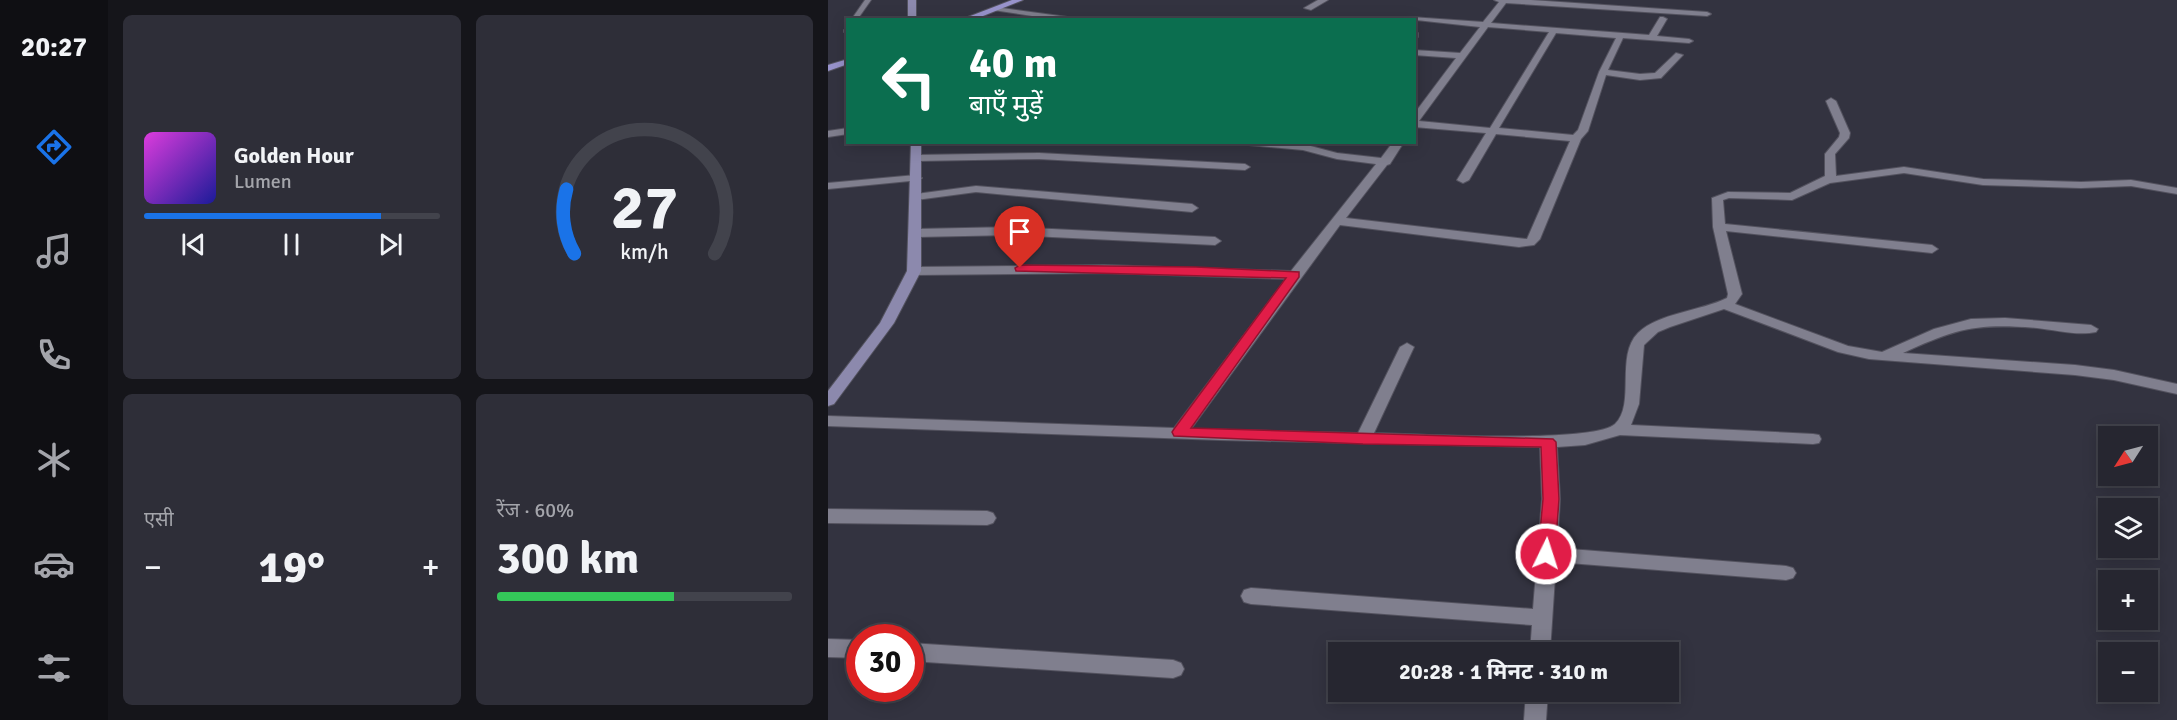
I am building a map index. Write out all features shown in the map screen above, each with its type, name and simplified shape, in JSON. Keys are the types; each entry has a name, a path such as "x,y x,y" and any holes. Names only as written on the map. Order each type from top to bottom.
{"main road":[{"path":"970,18 1019,0"},
{"path":"828,68 846,62"}],"street":[{"path":"912,18 913,0"},
{"path":"1308,8 1323,0"},
{"path":"1498,0 1567,5 1597,3 1706,14"},
{"path":"1416,119 1504,0"},
{"path":"1606,0 1706,14"},
{"path":"1597,3 1592,14 1664,19 1706,14"},
{"path":"1416,19 1689,41"},
{"path":"1652,38 1664,19"},
{"path":"1588,33 1590,23"},
{"path":"1463,180 1554,30"},
{"path":"1338,221 1520,243 1530,242 1534,239 1576,138 1583,131 1603,72 1621,35"},
{"path":"1416,52 1461,56"},
{"path":"1603,72 1640,77 1658,76 1679,55"},
{"path":"1828,180 1831,177 1830,154 1844,138 1845,133 1831,101"},
{"path":"1416,122 1492,132 1576,138"},
{"path":"828,134 846,131"},
{"path":"828,401 887,325 914,271 916,144"},
{"path":"1284,144 1318,146 1337,156 1386,162"},
{"path":"1180,432 1294,275 1386,162 1398,144"},
{"path":"916,158 1039,156 1245,167"},
{"path":"1619,430 1628,419 1637,346 1642,336 1651,329 1725,305 1733,300 1735,294 1715,203 1723,196 1792,197 1828,180 1904,170 1983,182 2080,185 2131,183 2177,191"},
{"path":"828,186 916,178"},
{"path":"916,197 976,189 1192,208"},
{"path":"1719,227 1932,249"},
{"path":"916,233 1013,231 1215,241"},
{"path":"914,271 1022,268 1294,275"},
{"path":"1725,305 1842,349 1885,356 2074,370 2114,375 2177,389"},
{"path":"1885,356 1946,329 1967,324 1989,322 2091,329"},
{"path":"1363,439 1407,347"},
{"path":"828,421 1363,439 1548,442 1598,438 1619,430 1813,439"},
{"path":"1541,642 1551,499 1548,442"},
{"path":"828,516 987,519"},
{"path":"1546,554 1786,573"},
{"path":"1251,596 1542,618"},
{"path":"828,648 846,649"},
{"path":"924,653 1173,669"},
{"path":"1535,720 1536,702"}],"lane":[{"path":"855,18 868,0"},
{"path":"995,9 1060,18"}],"route":[{"path":"1020,268 1294,275 1180,432 1363,439 1548,442 1551,499 1546,554"}]}
